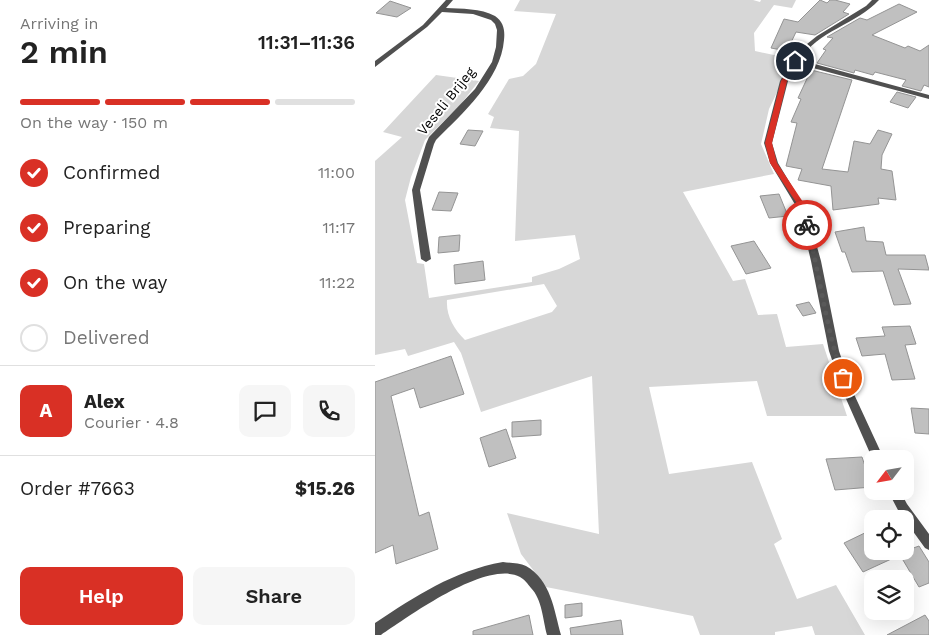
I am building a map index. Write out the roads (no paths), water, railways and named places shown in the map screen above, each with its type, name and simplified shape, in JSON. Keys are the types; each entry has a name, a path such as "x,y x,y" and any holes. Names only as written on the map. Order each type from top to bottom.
{"street":[{"path":"375,65 425,26 450,0"},
{"path":"874,450 848,392 834,351 816,261 803,210 774,163 769,143 784,81 795,61 819,36 868,7 876,0"},
{"name":"Veseli Brijeg","path":"426,259 416,190 430,144 432,139 475,94 490,72 501,50 501,28 491,17 468,12 441,10"},
{"path":"795,61 929,97"},
{"path":"899,500 929,544"},
{"path":"375,631 458,579 483,571 517,568 537,583 544,599 554,635"}]}
